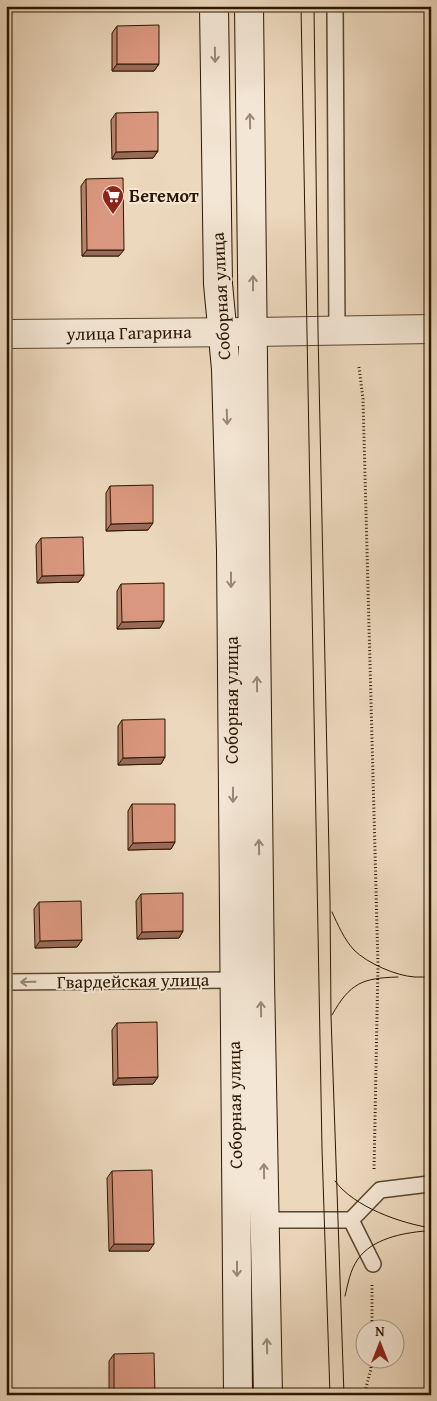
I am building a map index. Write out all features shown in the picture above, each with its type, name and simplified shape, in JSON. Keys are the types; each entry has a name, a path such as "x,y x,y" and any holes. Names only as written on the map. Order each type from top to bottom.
{"main road":[{"name":"Соборная улица","path":"214,6 218,284 226,369 247,979 265,1220 268,1395"},
{"name":"Соборная улица","path":"238,1395 237,1220 247,979 252,332 249,6"},
{"name":"улица Гагарина","path":"6,334 431,330"}],"lane":[{"path":"336,6 337,331"},
{"name":"Гвардейская улица","path":"6,982 247,979"},
{"path":"237,1220 351,1220 380,1190 429,1184"},
{"path":"351,1220 373,1264"}],"path":[{"path":"359,367 363,399 378,965 374,1196"},
{"path":"372,1318 373,1264"},
{"path":"364,1395 371,1368"}],"building":[{"path":"159,25 159,64 117,64 117,26"},
{"path":"158,112 158,151 116,152 116,113"},
{"path":"123,178 124,250 87,250 86,179"},
{"path":"153,485 153,523 111,524 110,486"},
{"path":"83,537 84,575 42,576 41,538"},
{"path":"164,583 164,621 122,622 121,584"},
{"path":"165,719 165,757 123,758 122,720"},
{"path":"132,804 175,804 175,842 133,843"},
{"path":"183,893 183,931 142,932 141,894"},
{"path":"81,901 82,940 40,941 39,902"},
{"path":"157,1022 158,1077 118,1078 117,1023"},
{"path":"152,1170 154,1244 114,1244 112,1171"},
{"path":"154,1353 155,1395 114,1395 114,1354"}],"tram line":[{"path":"301,6 322,1149 330,1395"},
{"path":"314,6 331,1016 344,1395"},
{"path":"332,912 350,946 366,960 399,974 431,977"},
{"path":"332,1015 345,996 358,984 375,979 398,977"},
{"path":"335,1181 354,1199 378,1212 392,1218 431,1228"},
{"path":"345,1296 353,1268 358,1259 371,1246 388,1238 425,1231"}],"place":[{"name":"Бегемот","path":"113,215"}]}
